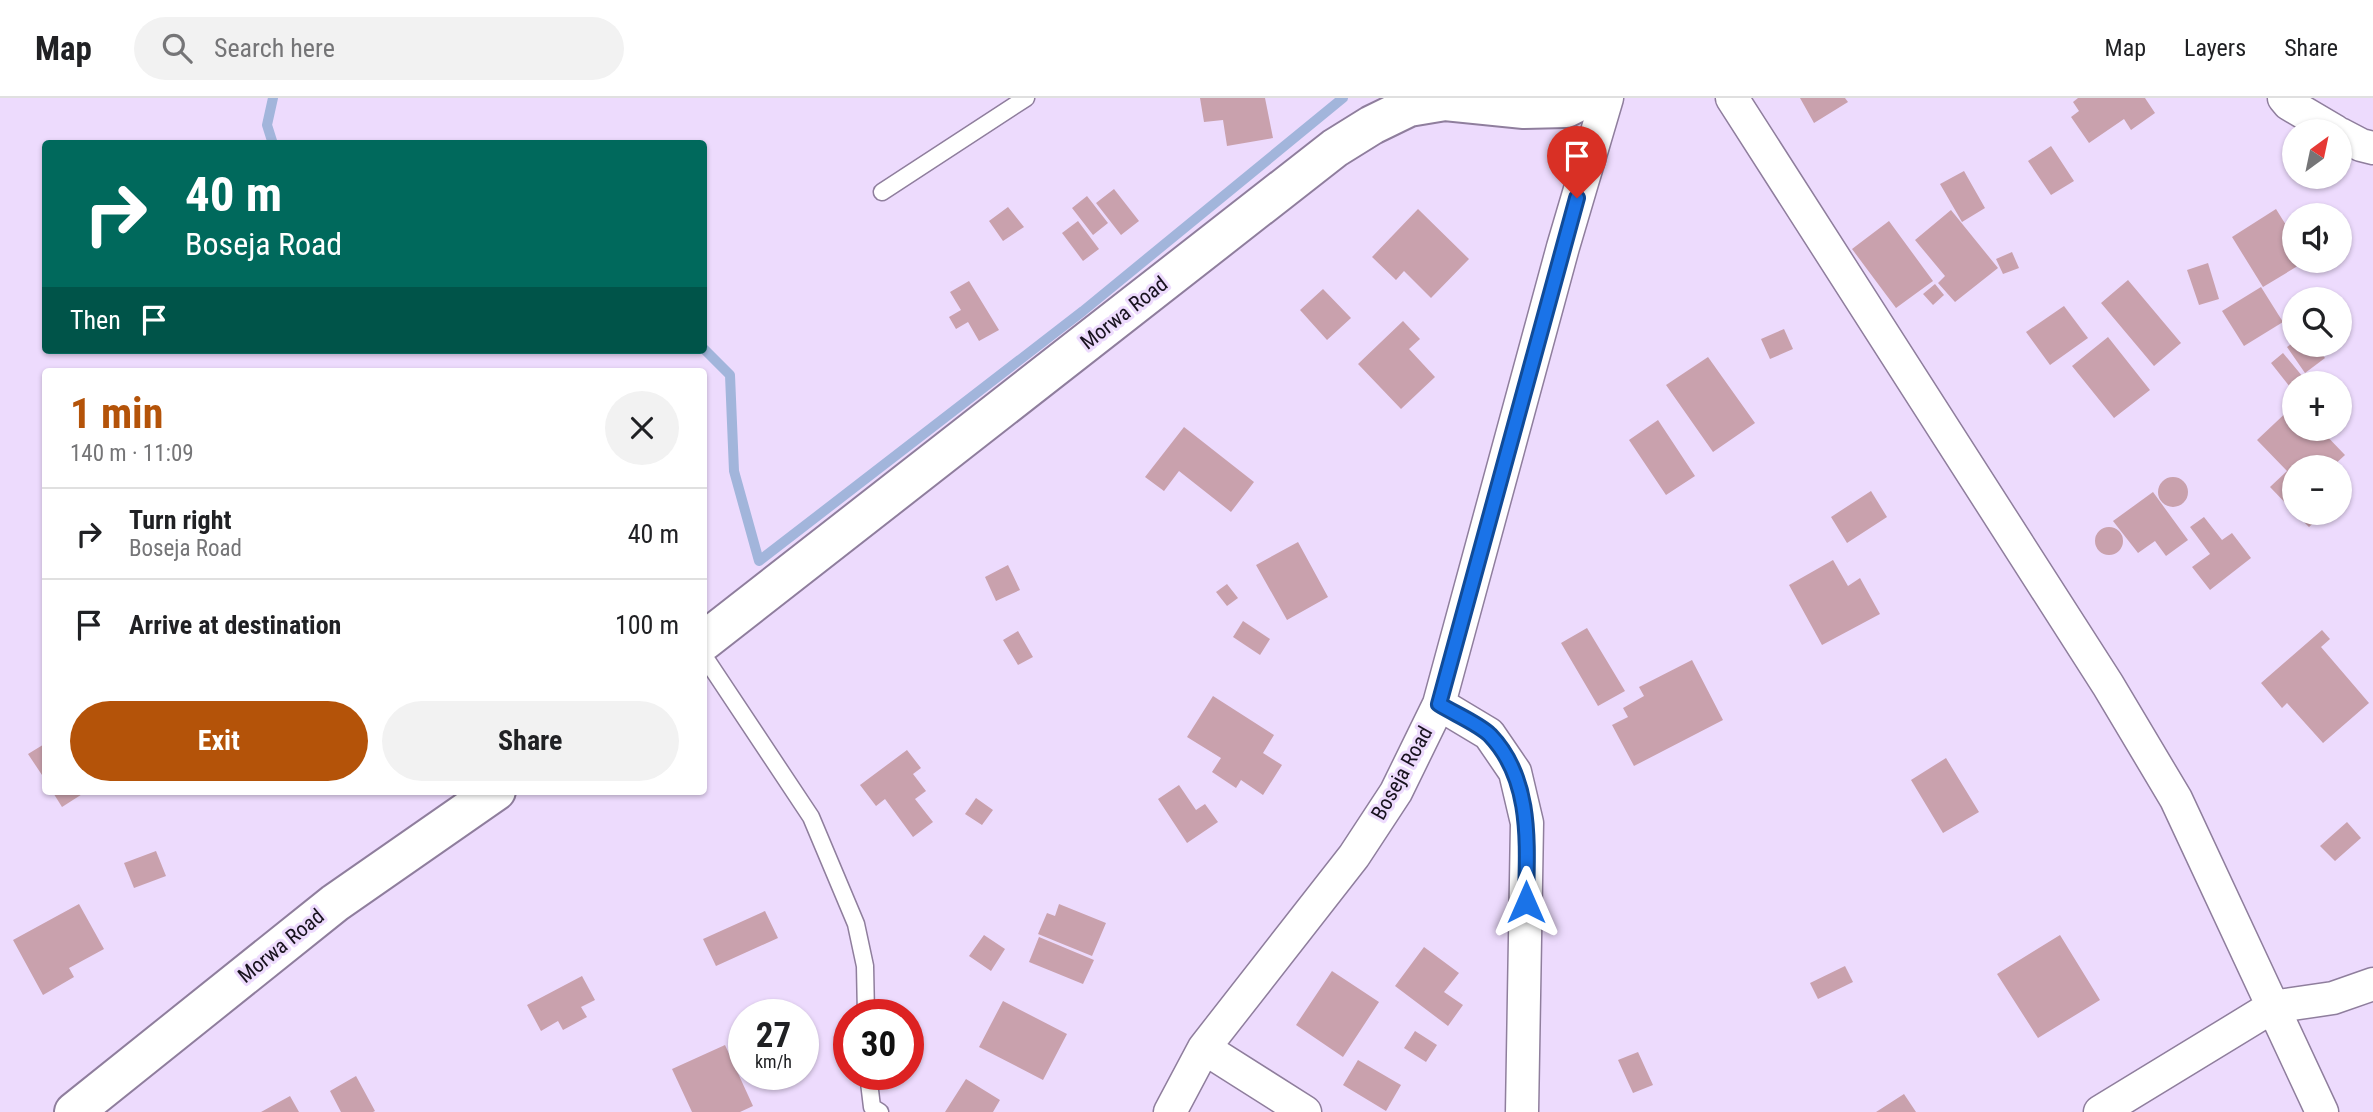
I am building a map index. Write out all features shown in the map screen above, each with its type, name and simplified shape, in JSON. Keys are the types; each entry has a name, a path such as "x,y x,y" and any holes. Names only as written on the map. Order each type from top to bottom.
{"main road":[{"name":"Morwa Road","path":"707,638 1335,148 1372,125 1409,107 1443,100 1524,109 1566,108 1586,98"},
{"name":"Morwa Road","path":"74,1112 335,903 490,795"}],"street":[{"name":"Boseja Road","path":"1170,1112 1204,1048 1354,856 1395,792 1439,704 1563,247 1607,98"},
{"path":"1732,98 2108,685 2176,799 2322,1112"},
{"path":"2284,98 2289,104 2315,119"},
{"path":"2352,140 2373,148"},
{"path":"1439,704 1489,734 1515,772 1527,823 1522,1112"},
{"path":"2100,1112 2272,1007 2333,998 2373,984"},
{"path":"1204,1048 1306,1112"}],"lane":[{"path":"883,192 1026,98"},
{"path":"707,661 811,817 856,924 865,966 866,999"},
{"path":"869,1090 872,1107 880,1112"}],"building":[{"path":"1200,98 1265,98 1273,138 1227,146 1223,120 1204,122"},
{"path":"1800,98 1845,98 1848,102 1814,123"},
{"path":"2078,98 2145,98 2155,113 2131,130 2124,119 2089,143 2071,117 2079,111 2073,102"},
{"path":"2051,146 2074,181 2051,195 2028,161"},
{"path":"1964,171 1985,208 1962,222 1940,184"},
{"path":"1114,189 1139,221 1121,235 1096,203"},
{"path":"1087,196 1108,223 1093,235 1072,208"},
{"path":"1008,207 1024,227 1003,241 989,221"},
{"path":"1418,209 1469,259 1431,298 1404,271 1396,280 1372,257"},
{"path":"2276,209 2282,219 2282,273 2286,273 2263,287 2232,237"},
{"path":"1951,210 1998,268 1955,302 1938,283 1945,276 1915,240"},
{"path":"1078,221 1099,249 1083,261 1062,233"},
{"path":"1889,221 1933,281 1896,308 1852,249"},
{"path":"2012,252 2019,268 2003,274 1996,259"},
{"path":"2208,263 2219,299 2199,305 2187,270"},
{"path":"2128,280 2181,343 2154,366 2101,303"},
{"path":"969,281 999,330 979,341 968,322 956,329 949,317 961,310 950,292"},
{"path":"1935,284 1944,295 1933,305 1923,294"},
{"path":"2261,287 2282,323 2244,346 2222,311"},
{"path":"1323,289 1351,318 1327,340 1300,310"},
{"path":"2064,306 2088,338 2050,365 2026,332"},
{"path":"1403,321 1420,339 1409,349 1435,377 1401,409 1358,364"},
{"path":"1784,329 1793,349 1770,359 1761,339"},
{"path":"2108,337 2150,390 2114,418 2072,366"},
{"path":"2282,354 2282,357 2286,357 2298,371 2282,371 2282,377 2271,363"},
{"path":"1708,357 1755,423 1713,452 1666,385"},
{"path":"2294,357 2325,358 2308,371 2304,371"},
{"path":"2282,416 2282,441 2332,441 2345,455 2282,455 2282,466 2257,440"},
{"path":"1658,420 1695,476 1666,495 1629,440"},
{"path":"1184,427 1254,482 1231,512 1179,471 1164,491 1145,477"},
{"path":"2282,476 2282,500 2270,487"},
{"path":"2173,477 2184,481 2188,492 2184,503 2173,507 2162,503 2158,492 2162,481"},
{"path":"1871,491 1887,517 1847,543 1831,517"},
{"path":"2153,492 2188,540 2166,556 2155,541 2138,553 2113,521"},
{"path":"2204,517 2222,540 2232,533 2251,558 2210,590 2192,567 2210,554 2190,527"},
{"path":"2109,527 2119,531 2123,541 2119,551 2109,555 2099,551 2095,541 2099,531"},
{"path":"1298,542 1328,597 1287,620 1256,565"},
{"path":"1833,560 1848,586 1860,578 1880,614 1822,645 1789,585"},
{"path":"1008,565 1020,590 996,601 985,577"},
{"path":"1227,584 1238,598 1227,606 1216,592"},
{"path":"1243,621 1270,639 1260,655 1233,637"},
{"path":"1587,628 1625,691 1598,706 1561,643"},
{"path":"2322,630 2330,639 2321,647 2369,703 2323,743 2287,703 2282,708 2261,683"},
{"path":"1018,631 1033,657 1018,665 1003,640"},
{"path":"1692,660 1723,720 1634,766 1612,725 1628,717 1623,708 1644,696 1639,687"},
{"path":"1213,696 1274,735 1263,753 1282,765 1263,795 1241,780 1236,788 1212,772 1221,758 1187,737"},
{"path":"42,745 42,775 28,754"},
{"path":"907,750 921,768 913,774 926,791 915,799 933,822 913,837 885,799 876,806 860,785"},
{"path":"1946,758 1979,812 1943,833 1911,780"},
{"path":"1179,785 1196,810 1205,804 1218,822 1187,843 1158,799"},
{"path":"54,795 81,795 62,807"},
{"path":"976,798 993,810 982,825 965,814"},
{"path":"2347,822 2361,838 2335,861 2320,846"},
{"path":"156,851 166,876 134,888 124,863"},
{"path":"79,904 104,949 69,968 74,977 43,995 13,940"},
{"path":"1059,904 1106,923 1092,956 1038,934 1047,913 1055,916"},
{"path":"765,911 778,938 716,966 703,939"},
{"path":"984,935 1005,949 991,971 969,956"},
{"path":"2060,935 2100,1000 2038,1038 1997,974"},
{"path":"1039,937 1094,960 1083,984 1029,962"},
{"path":"1424,947 1459,973 1444,992 1463,1005 1448,1026 1395,986"},
{"path":"1845,966 1853,982 1818,999 1810,983"},
{"path":"1332,971 1379,1002 1343,1057 1296,1025"},
{"path":"582,976 595,1000 581,1007 587,1017 563,1030 558,1021 541,1031 527,1005"},
{"path":"1003,1001 1067,1034 1043,1080 979,1047"},
{"path":"1415,1031 1437,1045 1426,1062 1404,1048"},
{"path":"725,1045 728,1052 728,1090 746,1090 753,1106 740,1112 692,1112 672,1069"},
{"path":"1638,1052 1653,1085 1633,1093 1618,1060"},
{"path":"1358,1060 1401,1085 1386,1111 1343,1085"},
{"path":"356,1076 375,1111 341,1112 330,1091"},
{"path":"966,1079 1000,1100 993,1112 945,1112"},
{"path":"1904,1094 1916,1112 1876,1112"},
{"path":"290,1096 299,1112 261,1112"}],"waterway":[{"path":"272,140 267,125 273,98"},
{"path":"707,352 730,375 734,471 759,561 1083,311 1343,98"}],"route":[{"path":"1526,902 1527,823 1515,772 1489,734 1439,704 1577,198"}]}
